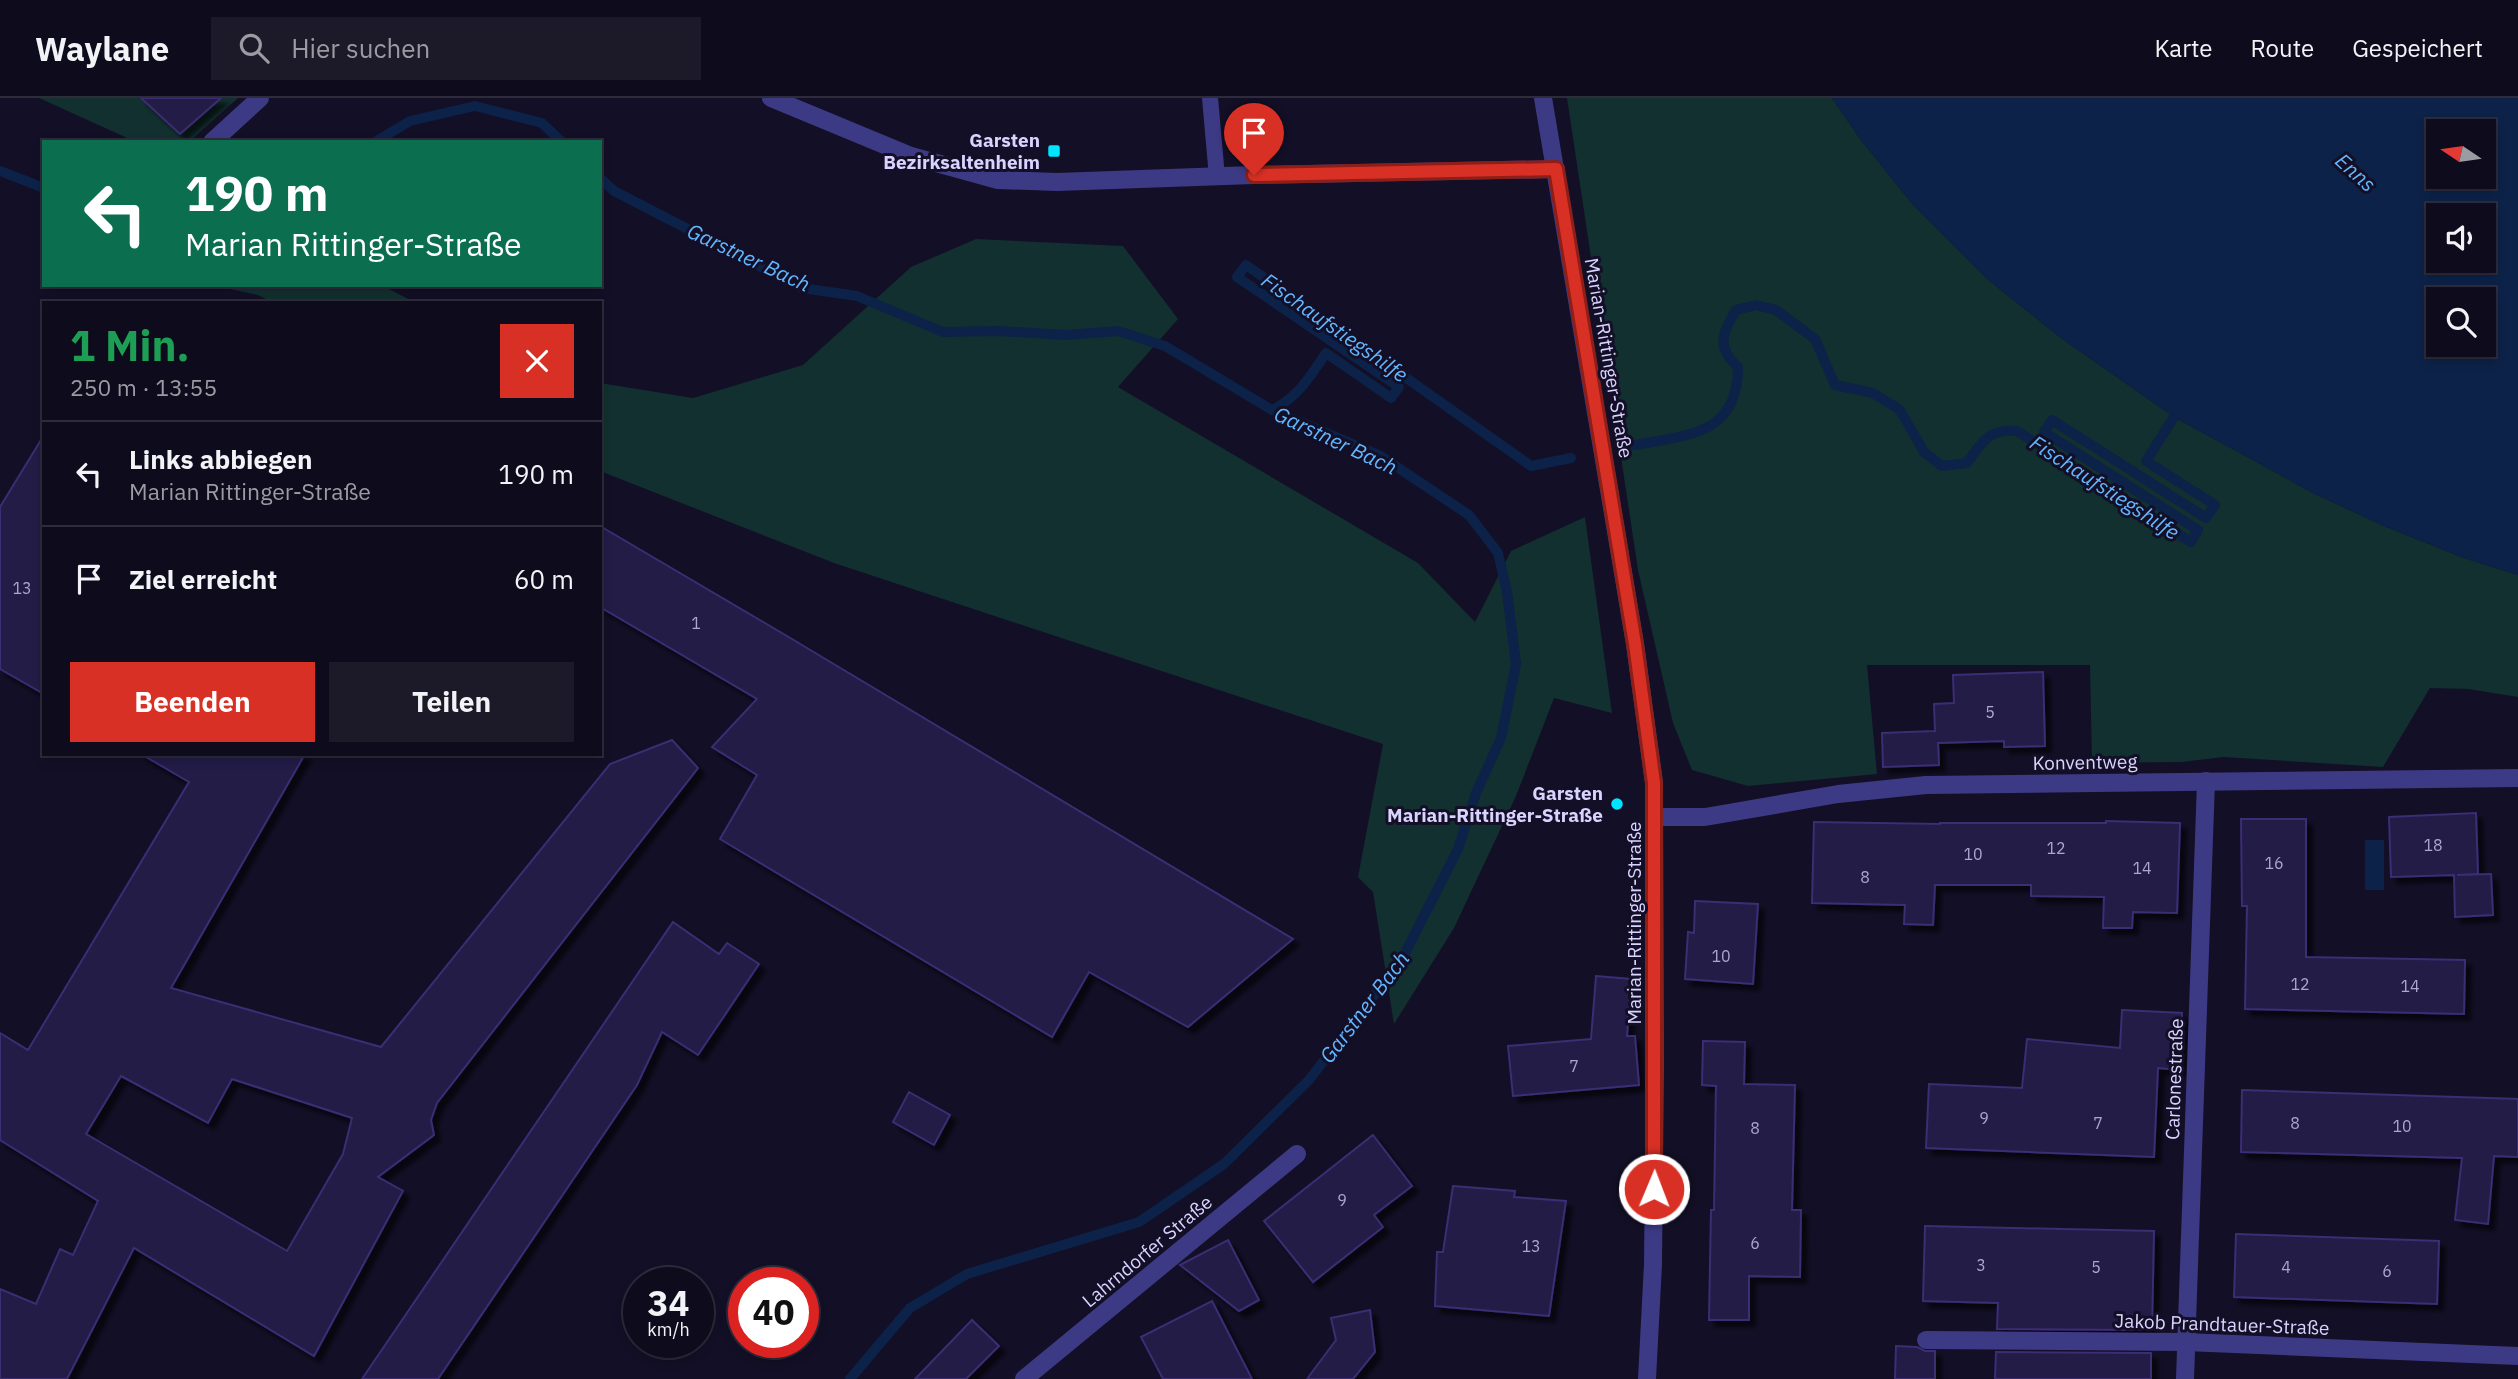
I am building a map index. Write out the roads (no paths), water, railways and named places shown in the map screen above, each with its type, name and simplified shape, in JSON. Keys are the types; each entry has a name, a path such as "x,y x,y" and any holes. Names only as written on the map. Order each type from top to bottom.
{"street":[{"path":"214,140 260,98"},
{"path":"771,98 911,156 998,180 1057,182 1556,169"},
{"name":"Marian-Rittinger-Straße","path":"1543,98 1635,644 1654,783 1653,1264 1647,1379"},
{"name":"Konventweg","path":"1655,817 1705,817 1838,794 1926,785 2518,778"},
{"name":"Carlonestraße","path":"2185,1379 2206,781"},
{"name":"Lahrndorfer Straße","path":"1024,1379 1297,1154"},
{"name":"Jakob Prandtauer-Straße","path":"1926,1340 2186,1342 2518,1356"}],"lane":[{"path":"1210,98 1217,177"}],"water":[{"name":"Enns","path":"1832,98 2518,98 2518,575 2464,558 2384,526 2313,493 2174,417 2061,338 1986,278 1914,206 1861,140"},
{"path":"2365,840 2384,840 2384,890 2365,890"}],"waterway":[{"name":"Garstner Bach","path":"378,140 410,121 475,106 542,123 560,140"},
{"name":"Garstner Bach","path":"0,171 42,187"},
{"name":"Garstner Bach","path":"602,180 614,191 802,288 857,296 943,332 998,331 1066,335 1118,331 1165,346 1272,410 1379,455 1469,515 1498,553 1507,592 1516,664 1501,738 1476,793 1458,849 1402,959 1309,1080 1224,1164 1139,1222 967,1274 910,1308 850,1379"},
{"name":"Fischaufstiegshilfe","path":"1272,410 1296,393 1326,353 1391,398 1399,387 1237,277 1246,265 1531,466 1571,458"},
{"name":"Fischaufstiegshilfe","path":"1635,445 1691,434 1719,419 1729,406 1736,389 1738,367 1726,353 1724,346 1727,326 1736,310 1756,305 1776,310 1815,339 1835,385 1873,393 1900,410 1924,452 1942,466 1967,463 1982,443 1993,434 2017,431 2191,542 2198,530 2044,432 2052,420 2206,518 2215,505 2146,461 2174,417"}],"place":[{"name":"Garsten Bezirksaltenheim","path":"1054,151"},
{"name":"Garsten Marian-Rittinger-Straße","path":"1617,804"}]}
